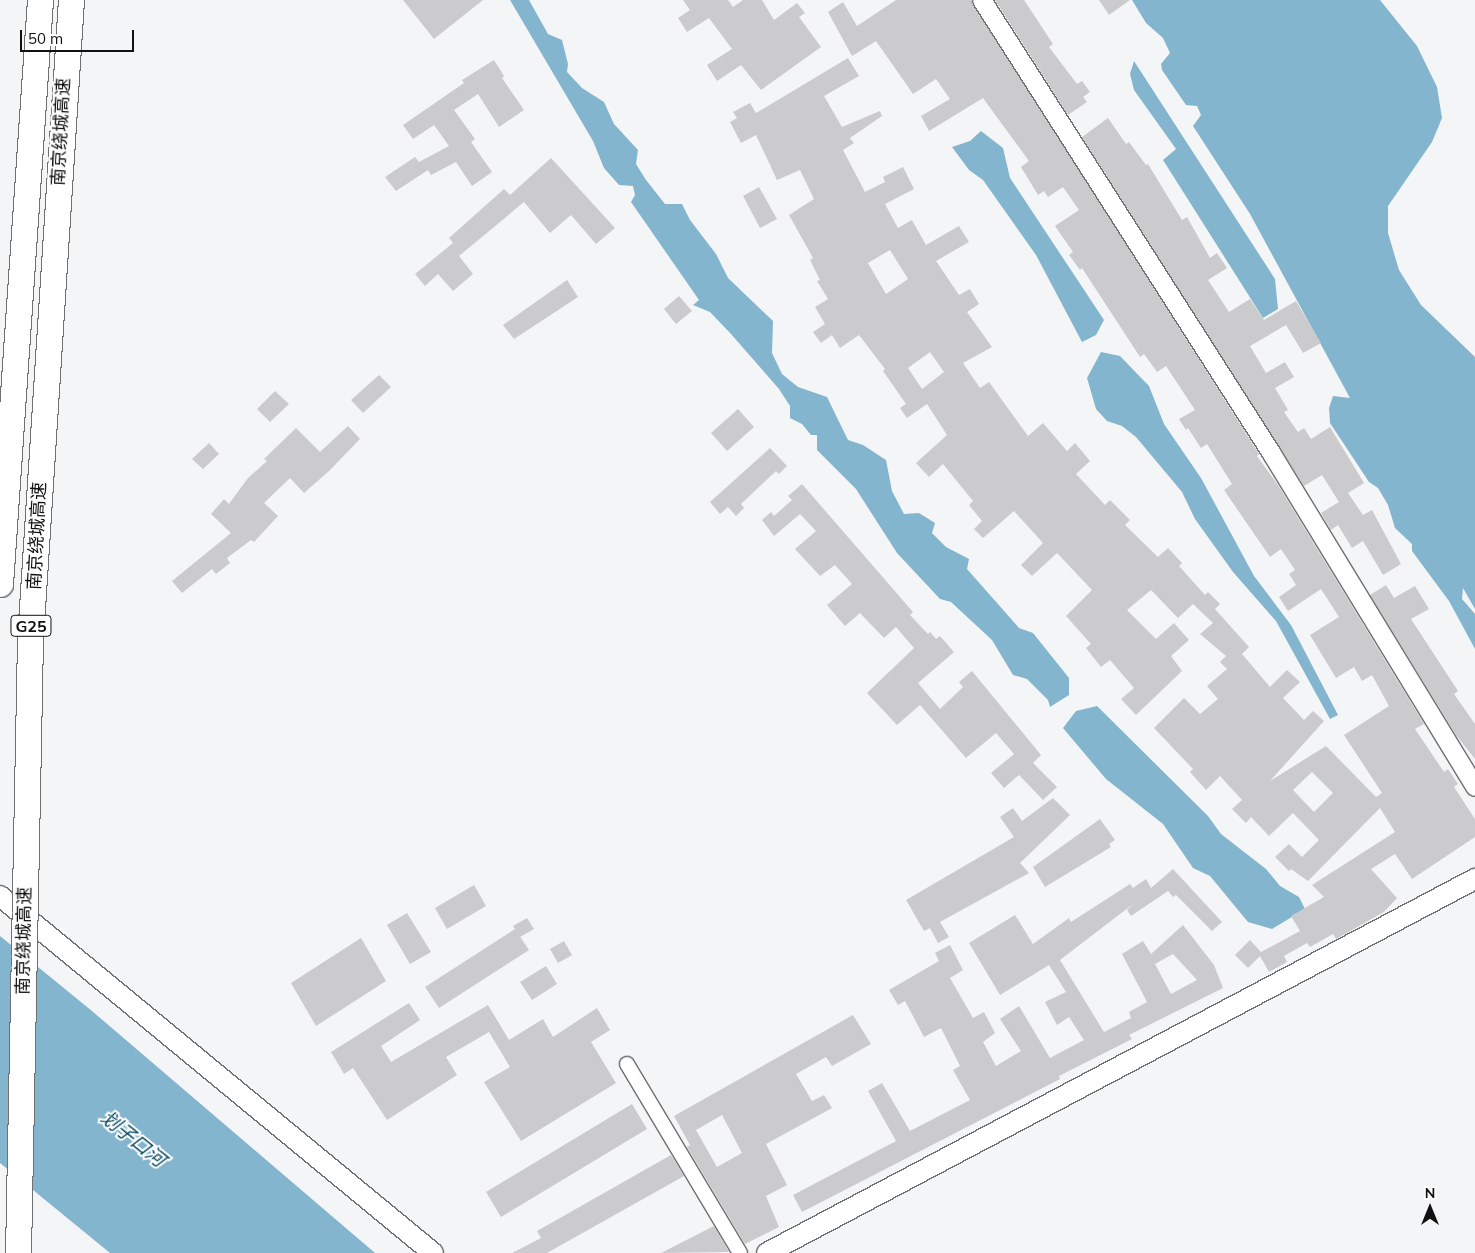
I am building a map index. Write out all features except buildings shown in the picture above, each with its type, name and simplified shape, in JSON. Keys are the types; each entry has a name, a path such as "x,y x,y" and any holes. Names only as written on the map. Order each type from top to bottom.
{"highway":[{"name":"南京绕城高速","path":"0,584 40,0"},
{"name":"南京绕城高速","path":"18,1253 30,639 70,0"}],"main road":[{"path":"767,1253 1475,879"},
{"path":"0,896 433,1253"}],"street":[{"path":"982,0 1272,454 1475,787"},
{"path":"627,1064 740,1253"}],"water":[{"path":"510,0 529,0 548,34 562,40 568,64 567,72 582,88 604,102 614,124 638,150 636,164 646,180 665,204 682,204 690,220 716,254 728,278 773,321 772,353 782,374 798,387 827,397 848,440 863,445 886,460 892,491 904,514 919,513 935,523 932,533 946,547 969,559 967,569 1019,628 1033,633 1069,678 1069,695 1050,707 1048,700 1027,679 1013,675 992,640 951,602 940,599 897,553 856,489 817,450 817,435 811,435 802,424 790,418 790,406 779,389 710,312 693,305 699,300 631,202 635,195 633,186 619,185 604,168 593,141"},
{"path":"1132,0 1380,0 1417,46 1437,87 1442,118 1432,142 1388,206 1388,233 1399,270 1421,305 1475,357 1475,609 1463,588 1462,599 1475,614 1475,649 1449,601 1412,551 1412,544 1395,528 1388,505 1378,488 1369,482 1330,423 1329,408 1333,396 1350,398 1250,214 1193,126 1201,115 1197,106 1186,105 1162,70 1161,64 1170,53 1163,38 1146,23"},
{"path":"1134,61 1275,279 1278,309 1263,318 1163,160 1176,149 1134,90 1130,74"},
{"path":"981,131 1003,148 1010,178 1104,320 1096,335 1082,342 1036,255 983,180 969,170 952,147 970,141"},
{"path":"1101,352 1120,356 1149,386 1164,424 1201,478 1254,576 1291,625 1338,715 1330,719 1276,621 1233,572 1195,519 1182,492 1136,437 1122,426 1107,421 1096,409 1087,378"},
{"path":"1097,706 1208,816 1221,834 1266,869 1280,886 1299,897 1305,909 1272,929 1248,922 1210,876 1193,868 1163,824 1106,779 1063,728 1076,711"},
{"name":"划子口河","path":"0,936 92,1011 375,1253 110,1253 0,1163"}]}
